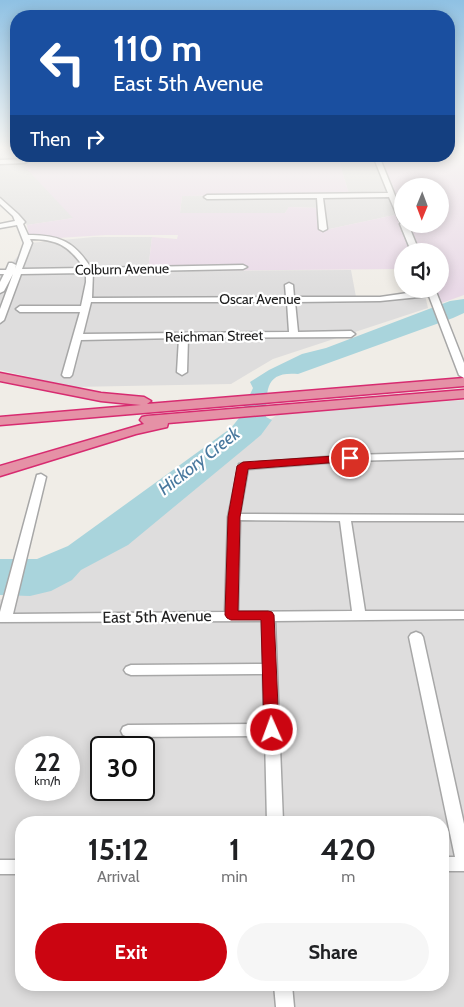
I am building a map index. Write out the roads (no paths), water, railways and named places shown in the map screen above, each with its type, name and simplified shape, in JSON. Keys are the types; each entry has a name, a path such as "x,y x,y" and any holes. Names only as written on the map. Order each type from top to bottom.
{"highway":[{"path":"3,376 101,398 214,409"},
{"path":"435,391 464,382"},
{"path":"0,432 297,402 435,391 464,394"},
{"path":"0,421 214,409"},
{"path":"0,471 132,431 214,409"}],"street":[{"path":"207,197 320,196 323,229"},
{"path":"0,200 21,222 25,238"},
{"path":"0,226 21,222"},
{"path":"25,238 55,238 64,242 71,247 88,269 90,275 85,304 67,375"},
{"path":"0,320 21,243 25,238"},
{"name":"Colburn Avenue","path":"0,272 88,269 243,268"},
{"path":"0,292 13,271"},
{"path":"289,286 294,335"},
{"name":"Oscar Avenue","path":"20,309 85,304 290,299 380,299 394,297"},
{"path":"435,298 464,375"},
{"name":"Reichman Street","path":"77,337 351,334"},
{"path":"182,372 184,336"},
{"path":"231,615 234,517 243,466 350,458 464,455"},
{"path":"3,618 22,558 41,477"},
{"path":"234,517 464,518"},
{"path":"345,518 359,615"},
{"name":"East 5th Avenue","path":"3,618 231,615 464,615"},
{"path":"268,615 275,816"},
{"path":"416,637 464,862 449,863"},
{"path":"132,670 269,669"},
{"path":"128,731 272,730"},
{"path":"0,867 15,867"},
{"path":"283,991 284,1007"}],"water":[{"name":"Hickory Creek","path":"464,299 464,313 453,318 298,374 287,374 273,379 268,391 266,417 272,420 261,435 128,545 81,570 72,580 51,591 30,596 0,595 0,559 37,559 68,546 231,428 239,418 253,388 250,382 269,370 302,354 326,348 450,301"}]}
